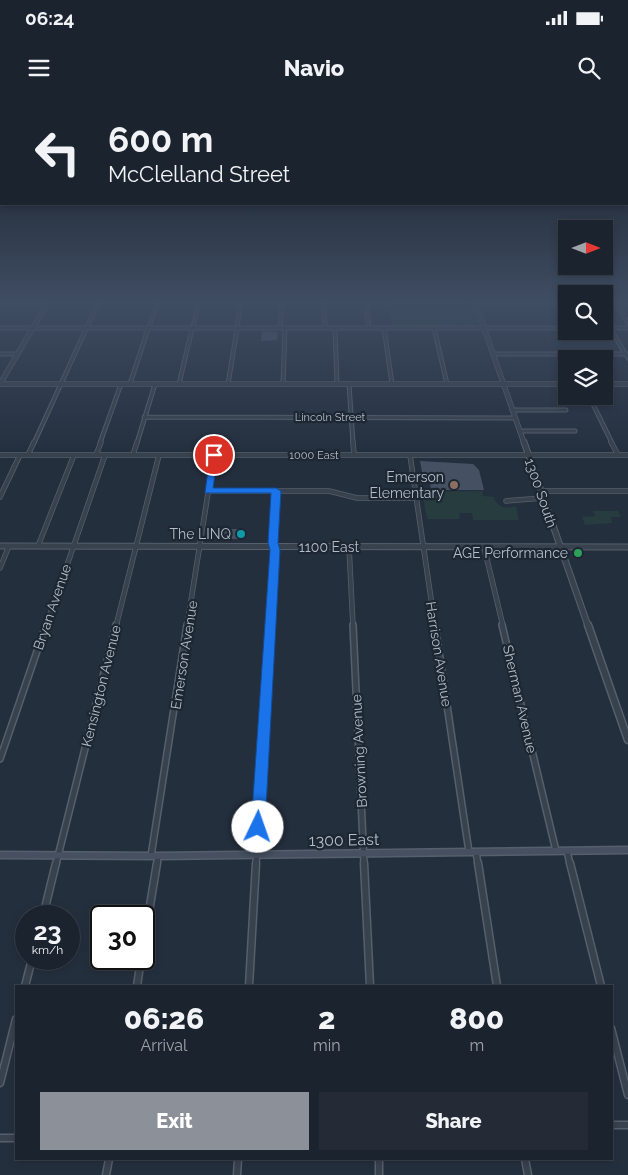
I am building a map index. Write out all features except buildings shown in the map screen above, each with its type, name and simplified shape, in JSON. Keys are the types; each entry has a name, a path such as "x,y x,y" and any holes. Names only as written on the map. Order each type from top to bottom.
{"main road":[{"name":"1300 East","path":"0,855 154,856 628,850"}],"street":[{"path":"28,455 75,352"},
{"path":"130,384 141,352"},
{"path":"179,384 187,352"},
{"path":"228,384 233,352"},
{"path":"282,384 284,352"},
{"path":"336,352 337,384"},
{"path":"387,352 392,384"},
{"path":"440,352 448,384"},
{"path":"0,354 17,354 0,384 558,384"},
{"path":"493,354 627,356"},
{"name":"1300 South","path":"493,354 628,740"},
{"path":"96,455 121,384"},
{"path":"133,455 155,384"},
{"path":"349,384 354,455"},
{"path":"613,384 628,384"},
{"path":"593,405 618,455"},
{"path":"512,410 566,410"},
{"name":"Lincoln Street","path":"144,417 515,418"},
{"path":"520,431 575,431"},
{"name":"1000 East","path":"0,455 628,455"},
{"path":"0,497 20,455"},
{"path":"38,546 74,455"},
{"name":"Bryan Avenue","path":"0,759 105,455"},
{"name":"Kensington Avenue","path":"46,905 159,455"},
{"name":"Emerson Avenue","path":"148,905 214,455"},
{"name":"Harrison Avenue","path":"410,455 422,547 472,852 497,985"},
{"path":"208,491 331,491 357,498 416,498"},
{"path":"249,985 276,491"},
{"path":"541,491 628,491"},
{"path":"506,500 543,498"},
{"name":"1100 East","path":"0,546 628,547"},
{"path":"0,568 10,546"},
{"name":"Browning Avenue","path":"349,547 370,985"},
{"name":"Sherman Avenue","path":"484,547 556,851"},
{"path":"567,850 601,985"},
{"path":"25,985 29,970"},
{"path":"137,985 139,970"},
{"path":"0,1083 15,1023"},
{"path":"613,1036 628,1095"},
{"path":"613,1125 628,1125"},
{"path":"0,1138 15,1138"},
{"path":"106,1175 109,1160"},
{"path":"237,1175 238,1160"},
{"path":"379,1160 380,1175"},
{"path":"525,1160 528,1175"}],"green space":[{"path":"482,491 483,496 494,497 495,501 502,507 516,506 519,520 473,520 472,513 459,513 460,519 427,519 422,492"},
{"path":"593,511 618,511 621,517 611,517 612,523 585,525 582,517 595,516"}],"place":[{"name":"Emerson Elementary","path":"454,485"},
{"name":"The LINQ","path":"241,534"},
{"name":"AGE Performance","path":"578,553"}],"route":[{"path":"214,455 208,491 276,491 273,543 275,550 258,827"}]}
